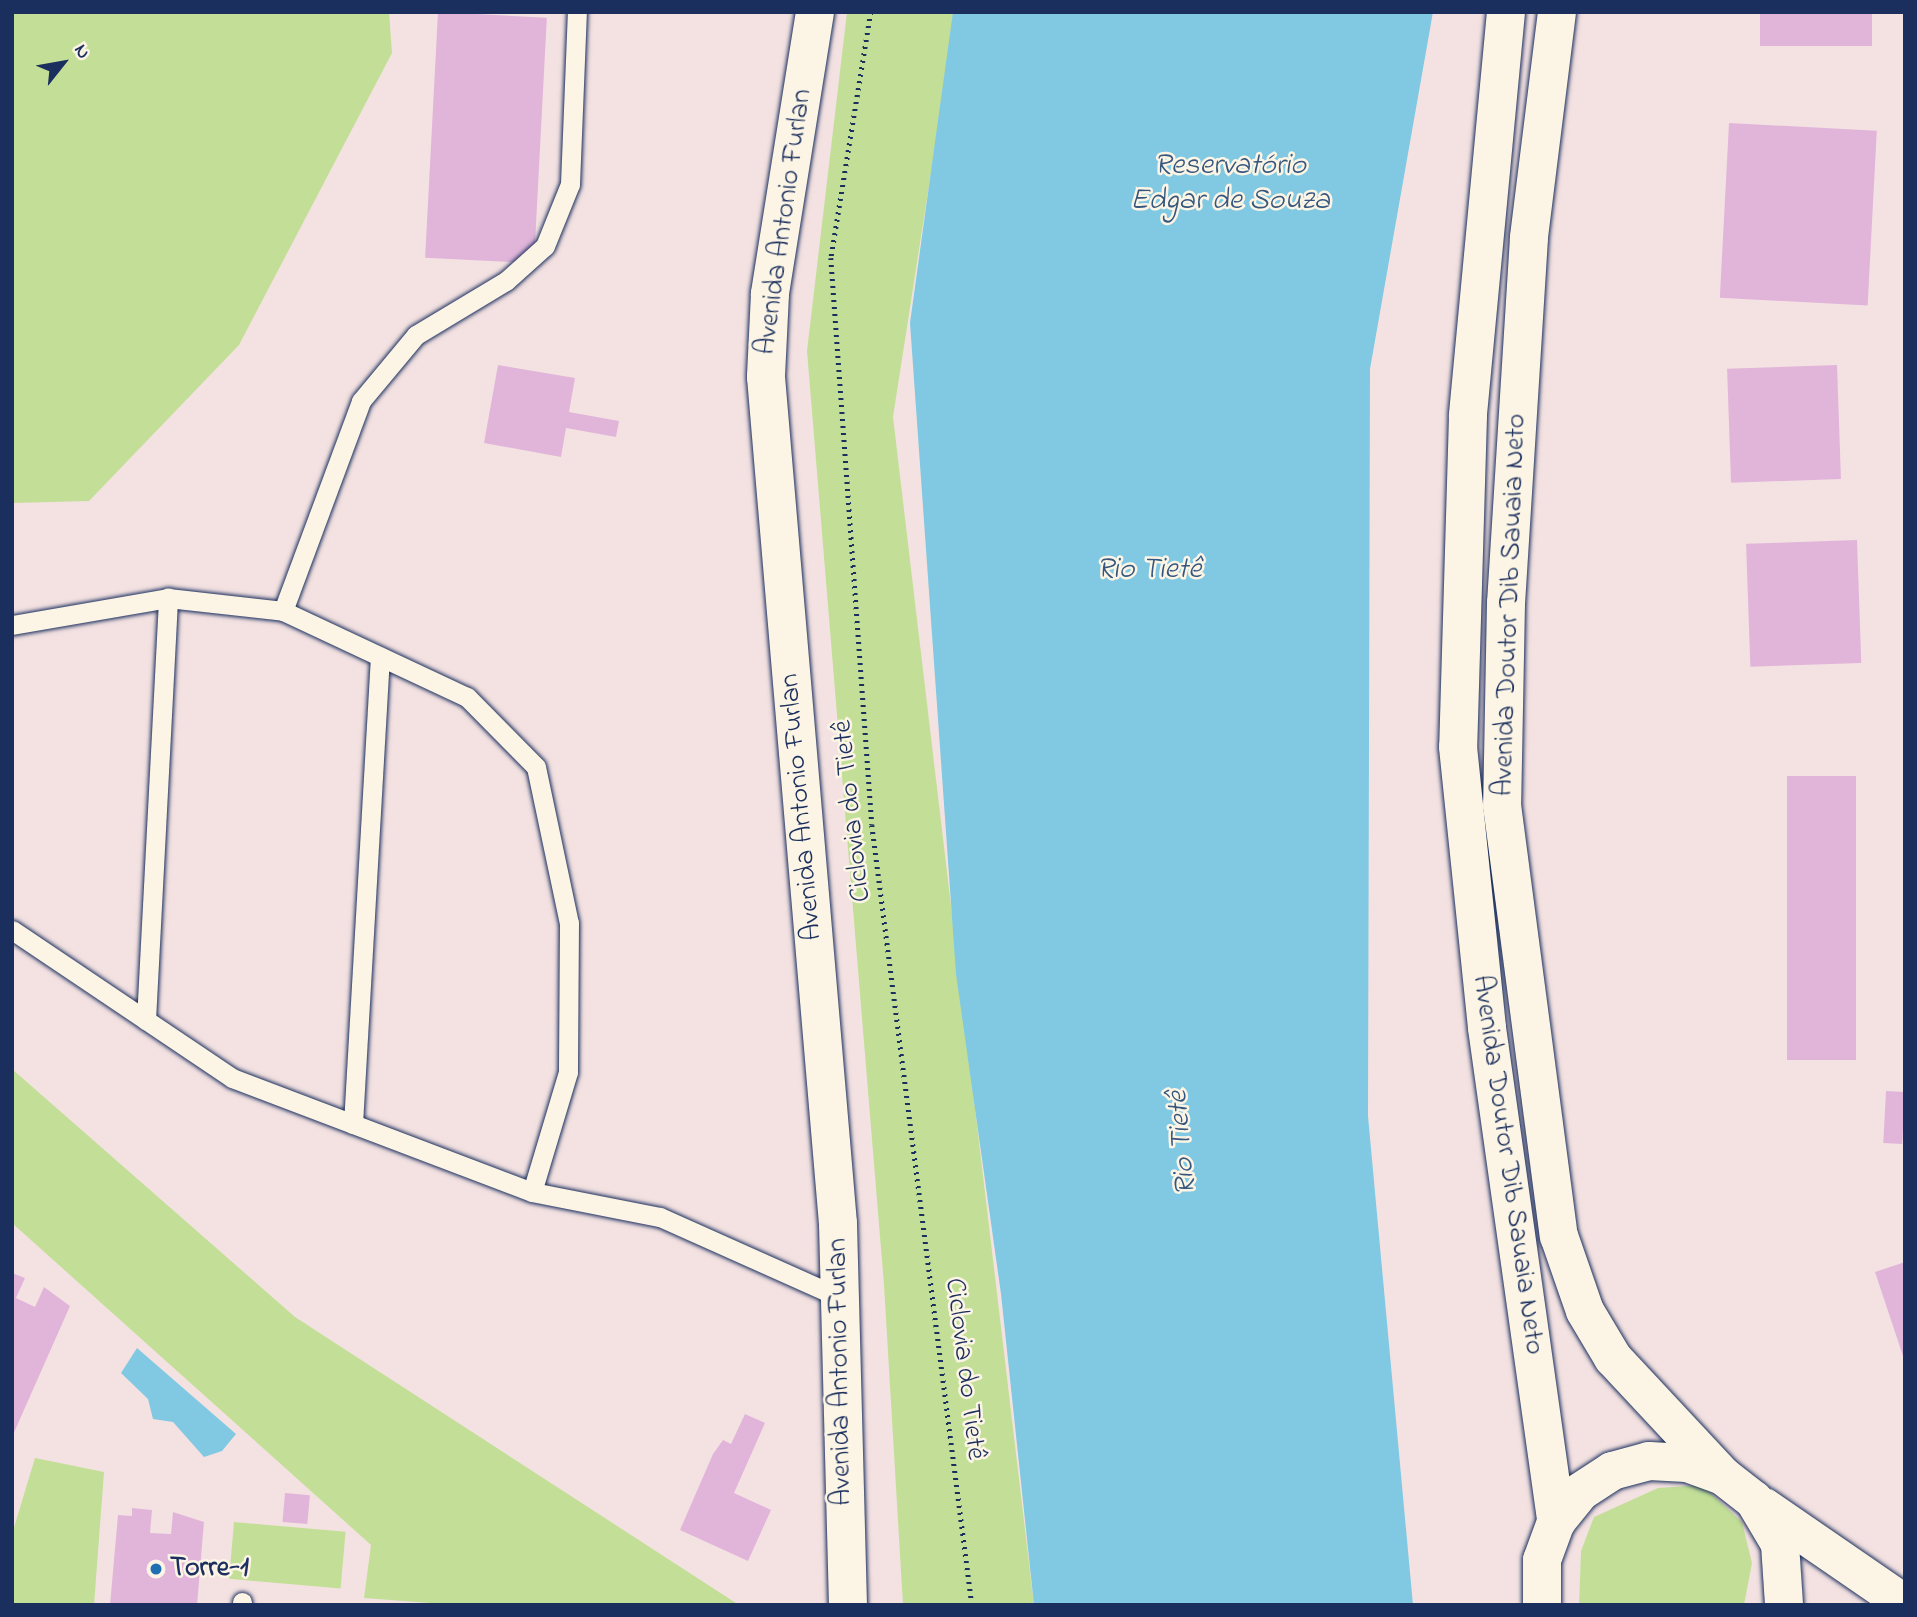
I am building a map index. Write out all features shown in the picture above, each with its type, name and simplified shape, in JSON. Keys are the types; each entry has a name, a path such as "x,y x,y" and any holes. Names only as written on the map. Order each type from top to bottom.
{"main road":[{"name":"Avenida Antonio Furlan","path":"815,12 770,293 766,377 839,1297 848,1605"},
{"name":"Avenida Doutor Dib Sauaia Neto","path":"1506,12 1468,416 1458,747 1487,1028 1556,1522"},
{"name":"Avenida Doutor Dib Sauaia Neto","path":"1557,12 1529,238 1506,603 1502,805 1559,1236 1585,1311 1613,1358 1723,1476"},
{"path":"1542,1605 1542,1560 1556,1522 1580,1492 1637,1465 1687,1463 1723,1476 1905,1604"},
{"path":"1754,1500 1780,1544 1784,1605"}],"lane":[{"path":"283,611 361,401 416,335 506,281 545,246 570,184 577,12"},
{"path":"146,1020 168,598"},
{"path":"12,625 168,598 283,611 467,697 536,767 569,923 568,1072 532,1192"},
{"path":"353,1124 380,657"},
{"path":"12,930 232,1078 532,1192 660,1217 839,1297"}],"path":[{"name":"Ciclovia do Tietê","path":"870,12 831,258 872,825 972,1605"}],"green space":[{"path":"12,12 389,12 392,53 239,345 89,501 12,503"},
{"path":"847,12 956,12 893,417 1034,1605 903,1605 884,1285 807,351"},
{"path":"12,1069 295,1317 739,1605 456,1605 364,1598 371,1545 12,1223"},
{"path":"35,1458 104,1472 94,1605 12,1605 12,1534"},
{"path":"1702,1485 1742,1522 1752,1563 1744,1605 1579,1605 1581,1551 1594,1517 1658,1488"},
{"path":"234,1522 346,1532 341,1589 229,1579"}],"water":[{"name":"Rio Tietê","path":"953,12 1433,12 1370,369 1368,1116 1413,1605 1034,1605 1001,1294 956,974 910,323"},
{"path":"137,1348 236,1434 222,1451 204,1457 173,1422 153,1419 148,1399 121,1373"}],"building":[{"path":"438,12 547,18 534,263 425,258"},
{"path":"1760,12 1872,12 1872,46 1760,46"},
{"path":"1729,123 1877,131 1868,306 1720,298"},
{"path":"498,365 575,378 569,412 619,421 616,437 566,428 561,457 484,443"},
{"path":"1837,365 1841,479 1731,483 1727,369"},
{"path":"1857,540 1861,663 1750,667 1746,544"},
{"path":"1787,776 1856,776 1856,1060 1787,1060"},
{"path":"1886,1091 1905,1092 1902,1144 1883,1143"},
{"path":"1905,1262 1905,1359 1904,1359 1875,1272"},
{"path":"12,1273 25,1278 16,1298 35,1307 44,1287 70,1306 12,1437"},
{"path":"745,1414 765,1423 734,1493 771,1510 748,1561 680,1530 713,1454 723,1440 731,1444"},
{"path":"285,1493 310,1495 307,1524 282,1522"},
{"name":"Torre-1","path":"132,1508 152,1510 150,1533 171,1534 173,1512 204,1522 197,1605 110,1605 118,1515 132,1516"}],"place":[{"name":"Torre-1","path":"156,1569"}],"water label":[{"name":"Reservatório Edgar de Souza","path":"1230,183"}]}
